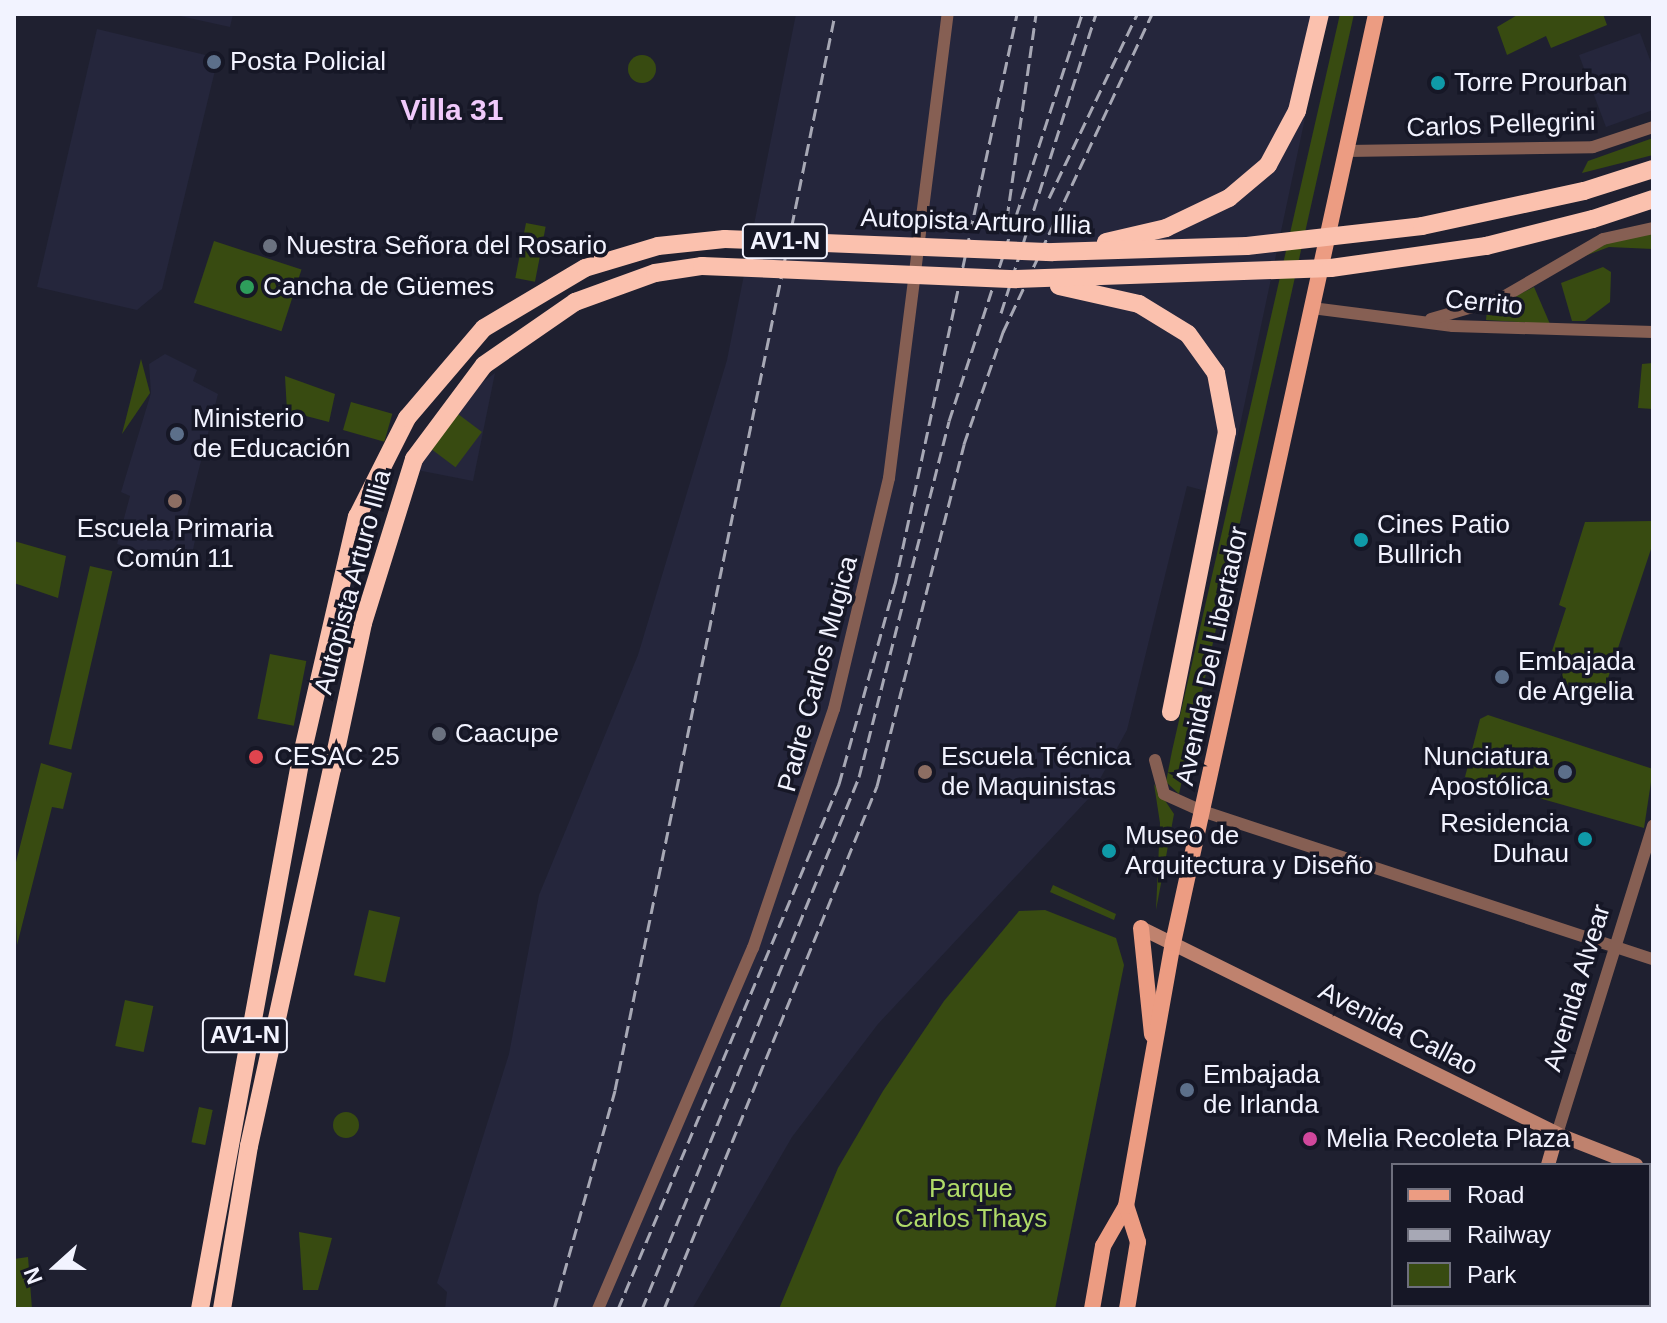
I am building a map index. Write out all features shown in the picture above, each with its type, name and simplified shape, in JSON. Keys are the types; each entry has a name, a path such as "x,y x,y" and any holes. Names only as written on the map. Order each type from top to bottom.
{"highway":[{"path":"1016,251 1134,237 1218,206 1268,165 1297,111 1320,14"},
{"name":"Autopista Arturo Illia","path":"200,1309 247,1027 329,618 357,517 421,396 506,310 585,268 647,249 725,239 1016,251 1321,240 1584,191 1653,169"},
{"name":"Autopista Arturo Illia","path":"222,1309 257,1108 363,623 414,459 455,396 545,318 627,281 679,268 759,265 1016,279 1344,267 1473,248 1593,219 1653,199"},
{"path":"1016,279 1154,310 1208,359 1227,432 1171,712"}],"main road":[{"name":"Avenida Del Libertador","path":"1127,1309 1138,1242 1126,1206 1173,943 1376,14"},
{"name":"Avenida Callao","path":"1141,928 1557,1134 1631,1163"},
{"path":"1141,928 1154,1047"},
{"name":"Avenida Alvear","path":"1549,1163 1557,1134"},
{"path":"1092,1309 1103,1246 1126,1206"}],"street":[{"name":"Padre Carlos Mugica","path":"598,1309 759,934 834,709 889,478 948,14"},
{"name":"Carlos Pellegrini","path":"1347,151 1593,147 1653,127"},
{"path":"1428,319 1488,304 1603,239 1653,228"},
{"name":"Cerrito","path":"1312,308 1565,333 1653,332"},
{"path":"1155,760 1164,794 1202,811 1653,959"},
{"name":"Avenida Alvear","path":"1557,1134 1653,826"}],"shaded area":[{"path":"171,14 233,14 230,27"},
{"path":"796,14 1327,14 1225,496 1187,486 1127,730 1090,797 878,1024 792,1137 692,1309 445,1309 447,1292 437,1283 509,1054 539,895 638,655 727,360"},
{"path":"97,29 218,58 162,289 137,310 37,287"},
{"path":"1640,33 1653,68 1653,110 1606,127 1579,55"},
{"name":"Ministerio de Educación","path":"165,354 197,370 193,381 218,394 183,532 196,535 190,565 117,544 130,496 121,492 151,393 149,364"},
{"path":"495,373 473,481 417,470 477,386"}],"green space":[{"path":"1340,14 1354,14 1179,794 1166,782 1172,751"},
{"path":"1519,14 1603,14 1607,25 1551,48 1546,36 1507,55 1497,27"},
{"path":"642,55 652,59 656,69 652,79 642,83 632,79 628,69 632,59"},
{"path":"1653,138 1653,155 1582,173 1588,161"},
{"path":"526,223 546,227 535,282 515,278"},
{"path":"1653,231 1653,249 1609,247 1582,257 1619,237"},
{"name":"Cancha de Güemes","path":"214,241 301,269 281,331 194,303"},
{"path":"1603,267 1611,272 1610,302 1585,321 1572,321 1561,283"},
{"path":"1534,287 1550,324 1486,320 1487,310"},
{"path":"141,359 150,393 122,434"},
{"path":"1653,363 1653,409 1638,408 1642,364"},
{"path":"285,376 335,394 329,422 287,411"},
{"path":"351,402 392,414 384,442 343,430"},
{"path":"458,414 482,432 455,467 432,449"},
{"path":"1653,521 1653,543 1600,702 1558,689 1568,656 1552,651 1566,608 1559,605 1585,522"},
{"path":"14,541 66,556 58,598 14,583"},
{"path":"90,566 112,571 71,749 49,744"},
{"path":"270,654 306,661 294,726 257,719"},
{"path":"1488,715 1653,769 1644,828 1465,777 1480,719"},
{"path":"41,763 72,773 63,809 52,807 17,945 14,870"},
{"path":"1154,784 1174,814 1156,910 1160,823"},
{"path":"1053,885 1116,914 1114,920 1050,892"},
{"path":"369,910 400,917 385,982 354,975"},
{"name":"Parque Carlos Thays","path":"1045,910 1116,938 1124,965 1055,1309 779,1309 838,1168 883,1091 944,1001 1019,911"},
{"path":"125,1000 153,1006 144,1052 115,1046"},
{"path":"199,1107 213,1110 205,1145 192,1142"},
{"path":"346,1112 355,1116 359,1125 355,1134 346,1138 337,1134 333,1125 337,1116"},
{"path":"299,1232 332,1238 318,1290 303,1290"},
{"path":"28,1257 32,1309 14,1309 14,1259"}],"railway":[{"path":"554,1309 615,1090 835,14"},
{"path":"618,1309 839,784 895,584 1017,14"},
{"path":"1007,218 1036,14"},
{"path":"642,1309 859,777 949,421 1082,14"},
{"path":"1001,313 1096,14"},
{"path":"1049,198 1137,14"},
{"path":"664,1309 877,786 964,444 1003,332 1152,14"}],"place":[{"name":"Posta Policial","path":"214,62"},
{"name":"Torre Prourban","path":"1438,83"},
{"name":"Nuestra Señora del Rosario","path":"270,246"},
{"name":"Cancha de Güemes","path":"247,287"},
{"name":"Ministerio de Educación","path":"177,434"},
{"name":"Escuela Primaria Común 11","path":"175,501"},
{"name":"Cines Patio Bullrich","path":"1361,540"},
{"name":"Embajada de Argelia","path":"1502,677"},
{"name":"Caacupe","path":"439,734"},
{"name":"CESAC 25","path":"256,757"},
{"name":"Escuela Técnica de Maquinistas","path":"925,772"},
{"name":"Nunciatura Apostólica","path":"1565,772"},
{"name":"Residencia Duhau","path":"1585,839"},
{"name":"Museo de Arquitectura y Diseño","path":"1109,851"},
{"name":"Embajada de Irlanda","path":"1187,1090"},
{"name":"Melia Recoleta Plaza","path":"1310,1139"}],"district":[{"name":"Villa 31","path":"452,110"}]}
